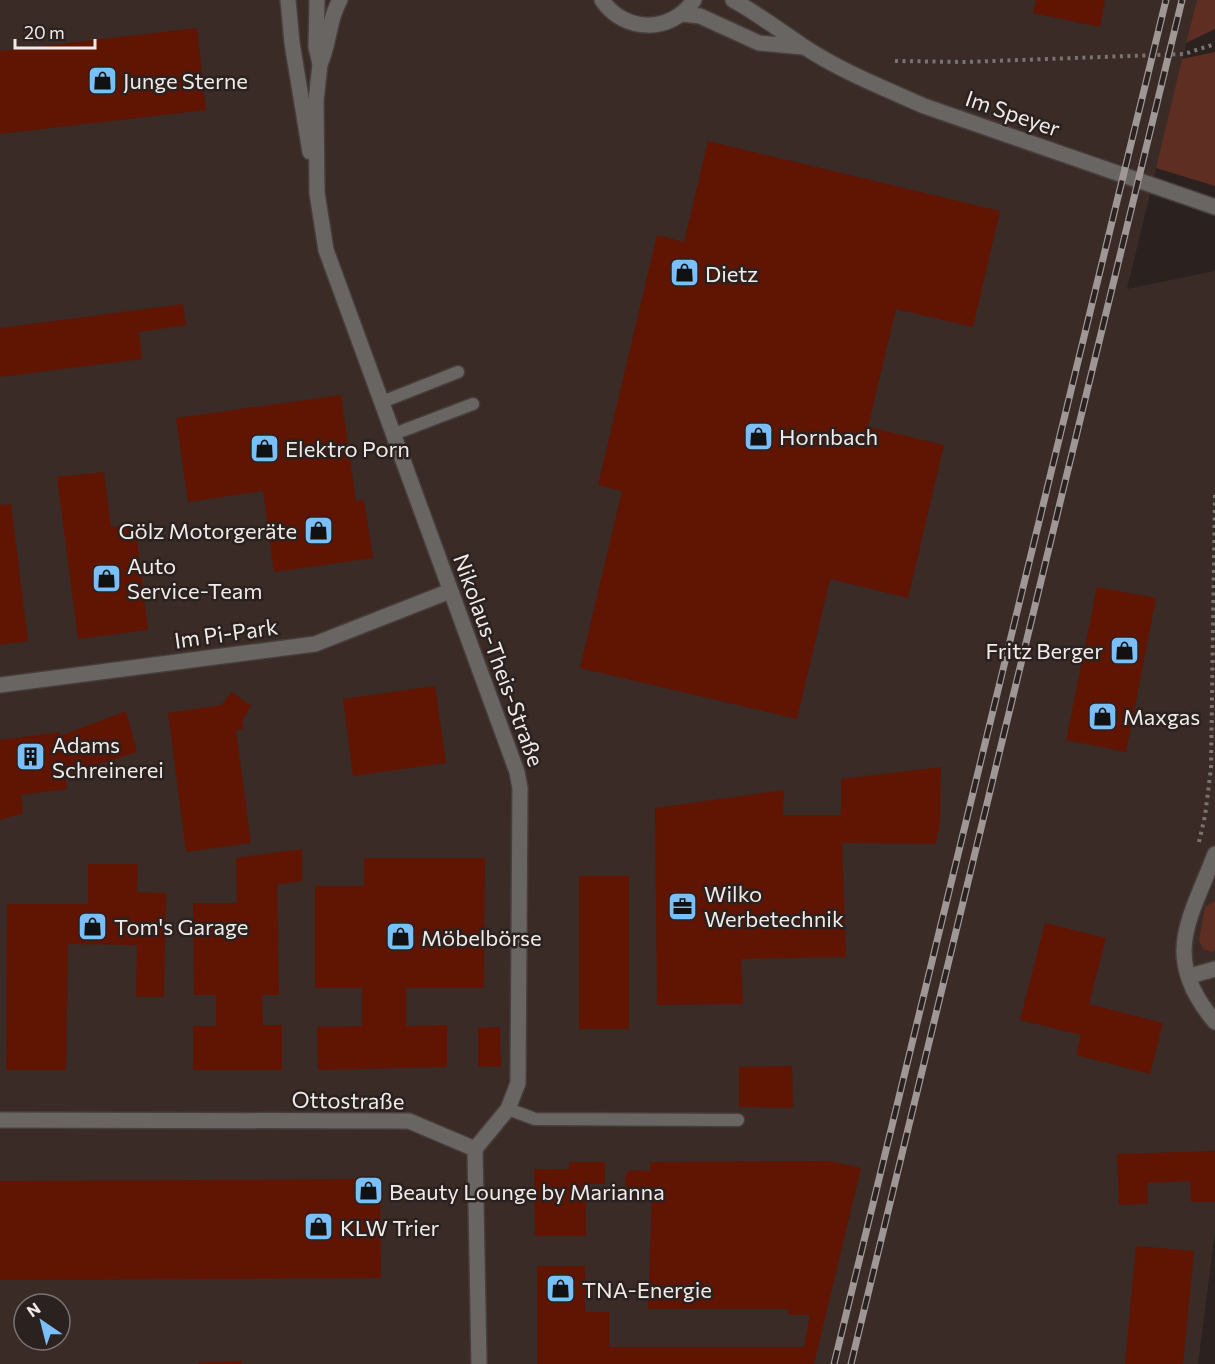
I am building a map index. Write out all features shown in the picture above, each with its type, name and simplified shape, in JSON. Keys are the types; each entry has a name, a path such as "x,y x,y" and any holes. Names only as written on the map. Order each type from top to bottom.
{"street":[{"name":"Nikolaus-Theis-Straße","path":"288,0 299,96 326,250 517,772 520,788 518,1083 508,1109 475,1149"},
{"name":"Nikolaus-Theis-Straße","path":"317,0 316,47 320,64 316,101 317,193"},
{"name":"Nikolaus-Theis-Straße","path":"320,64 327,50 331,23 340,0"},
{"path":"602,0 614,15 632,25 643,27 682,14 694,0"},
{"name":"Im Speyer","path":"733,0 771,22 804,47 924,106 1215,207"},
{"name":"Im Speyer","path":"682,14 700,16 759,43 804,47"},
{"name":"Im Pi-Park","path":"0,685 315,644 450,591"},
{"path":"1215,854 1184,933 1194,990 1215,1022"},
{"path":"1190,976 1215,969"},
{"name":"Ottostraße","path":"0,1120 409,1121 475,1149"},
{"path":"475,1149 479,1364"}],"lane":[{"path":"382,402 458,372"},
{"path":"394,434 473,404"},
{"path":"508,1109 535,1119 738,1120"}],"path":[{"path":"895,60 965,62 1184,54 1215,44"},
{"path":"1197,850 1205,816 1211,768 1215,491"}],"shaded area":[{"path":"0,0 1197,0 1127,289 1215,271 1215,1232 1198,1364 0,1364"},
{"path":"1197,0 1215,0 1215,29 1186,43"},
{"path":"1215,52 1215,186 1156,168 1182,59"},
{"path":"1215,901 1215,950 1212,952 1203,949 1199,940 1205,907"}],"building":[{"path":"1036,0 1105,0 1100,27 1033,13"},
{"name":"Junge Sterne","path":"197,28 206,110 0,134 0,51"},
{"name":"Hornbach","path":"708,141 1000,211 973,327 896,309 868,427 944,445 908,598 830,579 797,719 580,668 622,491 598,485 657,235 684,242"},
{"path":"183,304 186,325 139,332 142,359 0,377 0,328"},
{"name":"Elektro Porn","path":"341,395 356,501 364,500 373,558 274,572 263,491 188,502 176,418"},
{"name":"Auto Service-Team","path":"104,472 111,527 135,524 148,630 78,639 57,477"},
{"path":"11,504 28,641 0,645 0,505"},
{"path":"1097,587 1156,598 1126,752 1066,740"},
{"path":"435,686 446,763 353,776 343,699"},
{"path":"232,692 251,706 242,720 244,729 236,730 251,843 186,852 168,713 221,705"},
{"path":"126,711 137,752 65,775 67,789 21,795 23,813 0,820 0,740 60,732 60,736"},
{"path":"941,767 940,821 936,844 842,843 846,957 741,959 743,1004 657,1005 655,808 784,790 783,815 841,815 841,779"},
{"path":"302,849 302,881 277,885 279,995 262,995 263,1025 282,1025 282,1070 193,1070 193,1026 216,1026 216,995 194,995 193,903 237,903 236,858"},
{"name":"Möbelbörse","path":"364,858 485,858 484,988 406,988 406,1026 447,1025 447,1067 318,1070 317,1027 362,1026 362,988 315,988 315,886 364,886"},
{"path":"88,864 138,864 137,892 166,893 164,997 136,997 137,945 68,944 66,1070 6,1070 7,904 88,904"},
{"path":"579,876 629,876 629,1029 579,1029"},
{"path":"1045,923 1106,938 1089,1004 1163,1023 1150,1074 1076,1055 1081,1035 1020,1020"},
{"path":"500,1027 501,1067 478,1066 478,1028"},
{"path":"792,1066 793,1108 739,1107 739,1067"},
{"path":"1215,1151 1215,1202 1191,1202 1190,1181 1147,1183 1148,1204 1119,1205 1117,1154"},
{"path":"829,1161 861,1168 814,1364 537,1364 537,1266 585,1266 585,1312 609,1312 609,1347 804,1347 810,1315 788,1315 789,1309 648,1309 652,1197 630,1198 626,1191 625,1176 630,1170 650,1171 650,1162"},
{"path":"569,1162 605,1162 605,1184 586,1184 586,1236 535,1236 534,1169 569,1169"},
{"path":"380,1179 381,1278 0,1280 0,1181"},
{"path":"1136,1246 1194,1251 1183,1364 1125,1364"},
{"path":"242,1361 242,1364 198,1364 198,1362"}],"railway":[{"path":"834,1364 1166,0"},
{"path":"851,1364 1182,0"}],"place":[{"name":"Junge Sterne","path":"102,80"},
{"name":"Dietz","path":"684,273"},
{"name":"Hornbach","path":"758,436"},
{"name":"Elektro Porn","path":"264,448"},
{"name":"Gölz Motorgeräte","path":"318,530"},
{"name":"Auto Service-Team","path":"106,578"},
{"name":"Fritz Berger","path":"1124,650"},
{"name":"Maxgas","path":"1102,716"},
{"name":"Adams Schreinerei","path":"31,757"},
{"name":"Wilko Werbetechnik","path":"683,906"},
{"name":"Tom's Garage","path":"93,926"},
{"name":"Möbelbörse","path":"400,937"},
{"name":"Beauty Lounge by Marianna","path":"368,1191"},
{"name":"KLW Trier","path":"319,1227"},
{"name":"TNA-Energie","path":"561,1289"}]}
